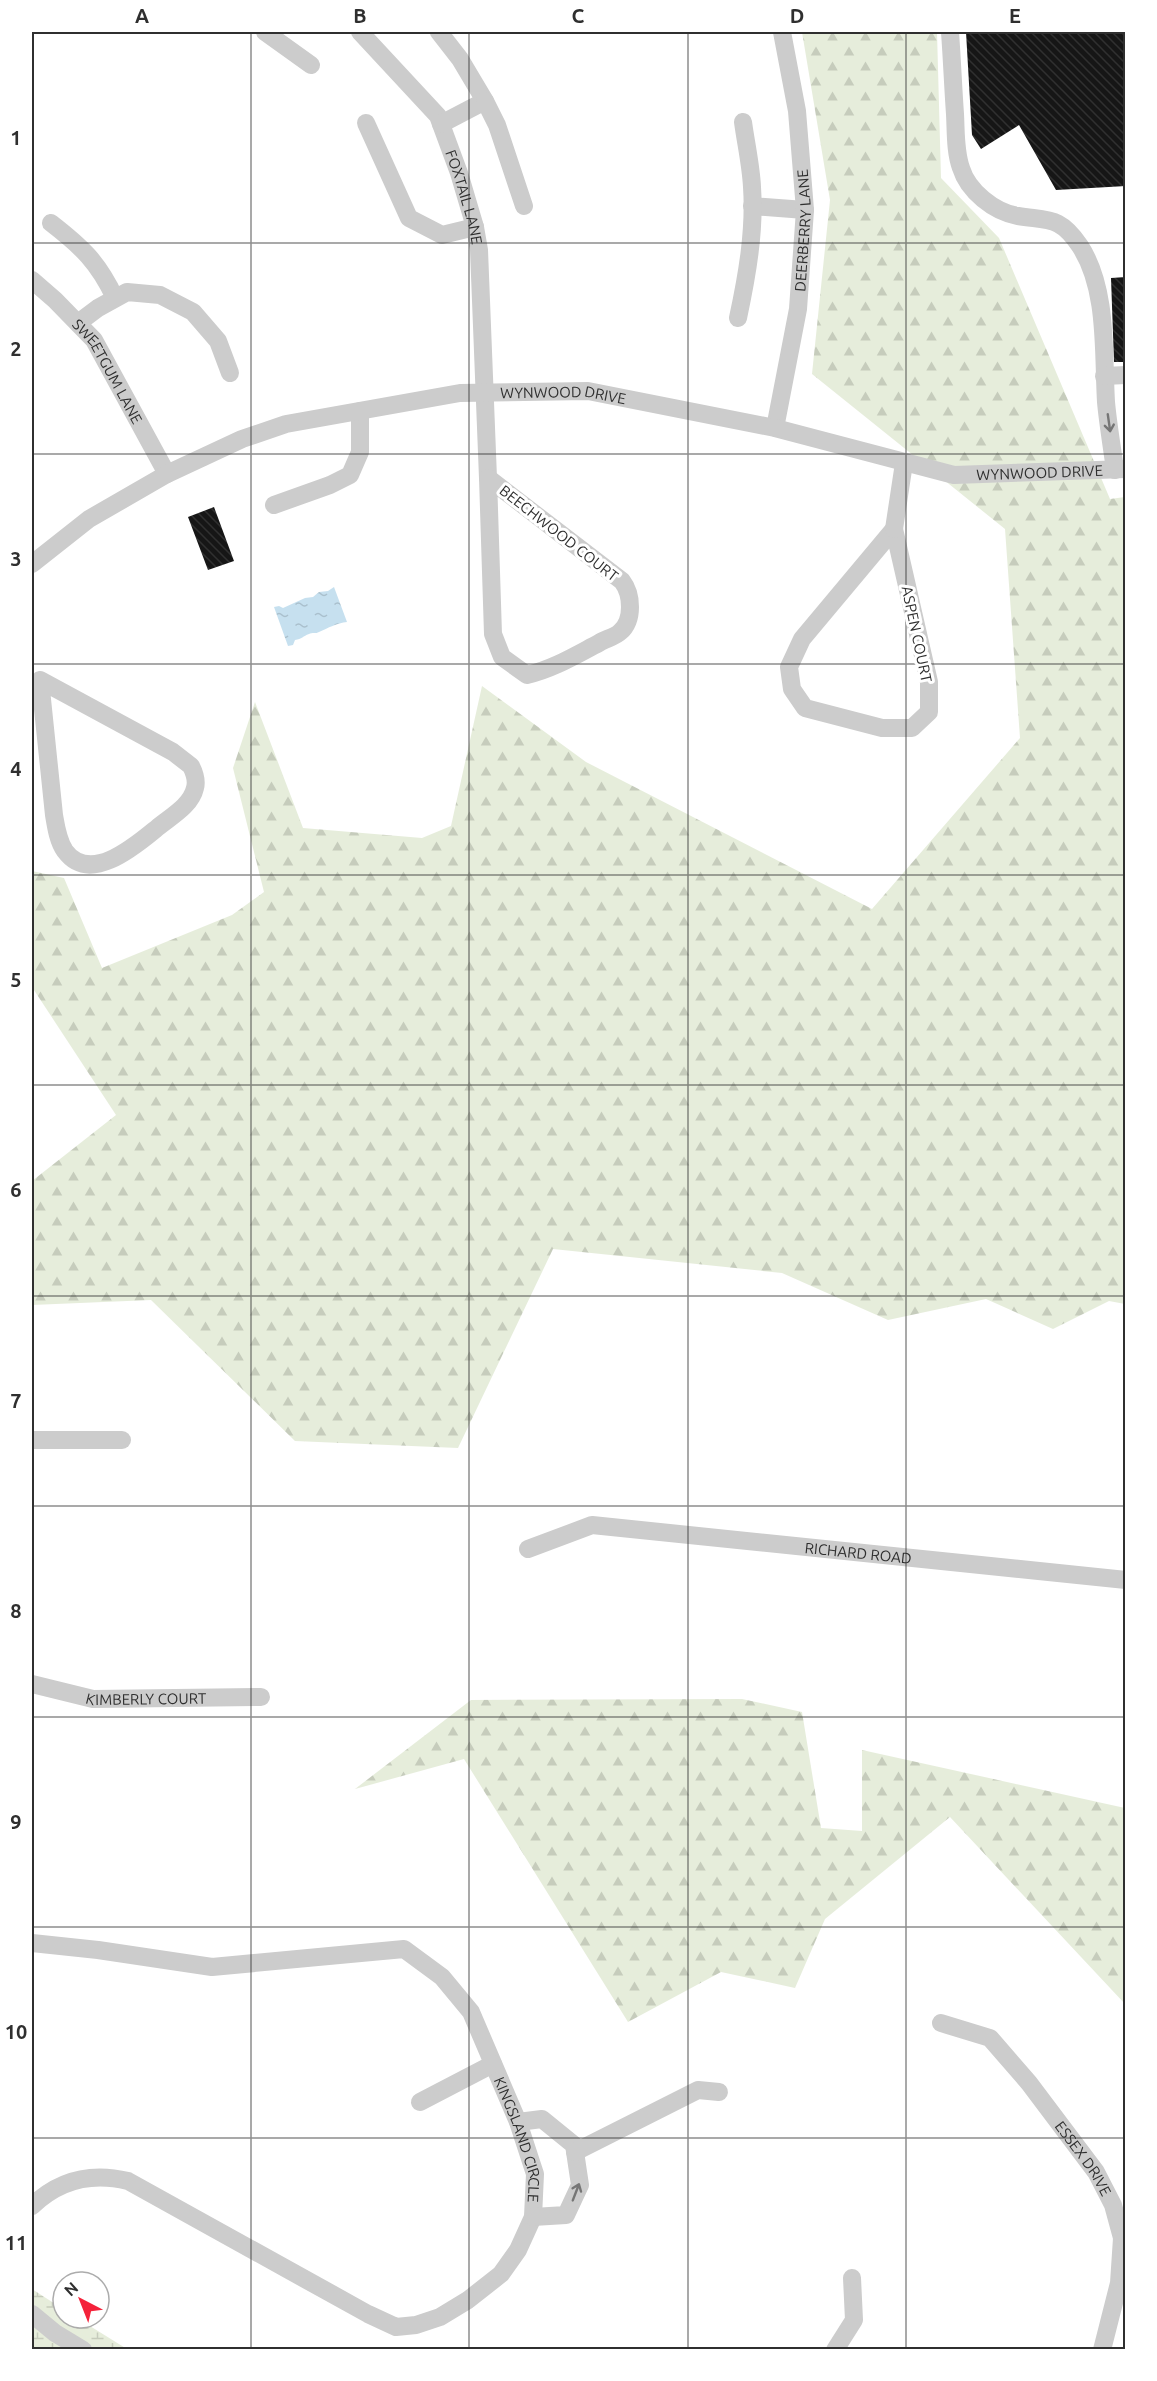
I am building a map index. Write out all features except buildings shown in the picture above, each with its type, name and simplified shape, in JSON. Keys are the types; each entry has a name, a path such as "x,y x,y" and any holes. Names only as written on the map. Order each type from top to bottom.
{"street":[{"path":"264,32 311,64"},
{"name":"FOXTAIL LANE","path":"360,32 438,116 459,173 475,227 479,250 486,394"},
{"path":"439,32 460,59 497,125 524,206"},
{"name":"DEERBERRY LANE","path":"775,428 798,309 805,210 797,111 782,32"},
{"path":"950,32 956,146 961,169 970,185 988,203 1016,216 1055,221 1065,228 1080,246 1092,270 1099,289 1104,376 1120,470"},
{"path":"441,124 484,101"},
{"path":"738,318 750,254 752,206 752,187 743,122"},
{"path":"366,123 409,218 442,235 475,227"},
{"path":"752,206 805,210"},
{"path":"51,223 74,240 102,271 115,298"},
{"name":"SWEETGUM LANE","path":"32,280 94,340 167,474"},
{"path":"78,323 127,292 160,295 193,312 218,340 230,373"},
{"path":"1104,376 1125,375"},
{"name":"WYNWOOD DRIVE","path":"32,564 89,519 167,474 242,439 286,424 460,393 588,391 775,428 954,475 1120,470"},
{"name":"BEECHWOOD COURT","path":"486,394 488,478 493,634 502,657 527,675 542,672 621,632 628,617 629,589 622,581 488,478"},
{"path":"274,505 330,486 350,476 360,452 360,411"},
{"name":"ASPEN COURT","path":"894,529 802,639 789,667 792,689 805,708 882,728 912,728 929,712 929,682 894,529 904,463"},
{"path":"36,675 173,752 191,766 195,788 188,803 140,842 112,860 96,865 80,861 66,852 58,836 36,675"},
{"path":"32,1440 123,1440"},
{"name":"RICHARD ROAD","path":"528,1549 592,1525 1125,1580"},
{"name":"KIMBERLY COURT","path":"32,1684 93,1699 261,1697"},
{"name":"KINGSLAND CIRCLE","path":"32,1943 212,1967 404,1949 442,1977 471,2012 518,2122 535,2174 532,2217 518,2250 501,2274 468,2300 440,2317 416,2325 396,2327 368,2314 128,2181 105,2178 67,2182 32,2206"},
{"name":"ESSEX DRIVE","path":"941,2023 990,2038 1029,2083 1090,2164 1113,2205 1122,2238 1119,2283 1102,2349"},
{"path":"420,2102 493,2064"},
{"path":"575,2152 698,2090 719,2092"},
{"path":"518,2122 542,2118 574,2145 580,2185 566,2215 532,2217"},
{"path":"835,2349 854,2320 852,2278"},
{"path":"32,2314 55,2333 83,2349"}],"green space":[{"path":"802,32 937,32 941,178 999,238 1110,499 1125,497 1125,1304 1109,1301 1053,1329 986,1299 888,1320 782,1273 553,1249 458,1448 295,1441 151,1300 32,1305 32,1181 116,1115 32,987 32,871 64,878 102,968 232,915 264,892 233,768 255,702 303,828 422,838 451,826 482,686 586,762 872,909 1020,738 1005,529 812,374 830,200"},
{"path":"742,1699 802,1712 821,1828 862,1831 862,1750 1125,1808 1125,2004 950,1817 825,1919 795,1988 721,1972 628,2022 464,1759 355,1789 471,1700"},
{"path":"32,2289 51,2301 51,2330 96,2330 127,2349 32,2349"}],"water":[{"path":"334,587 347,622 318,633 310,633 288,646 274,607 283,608"}]}
